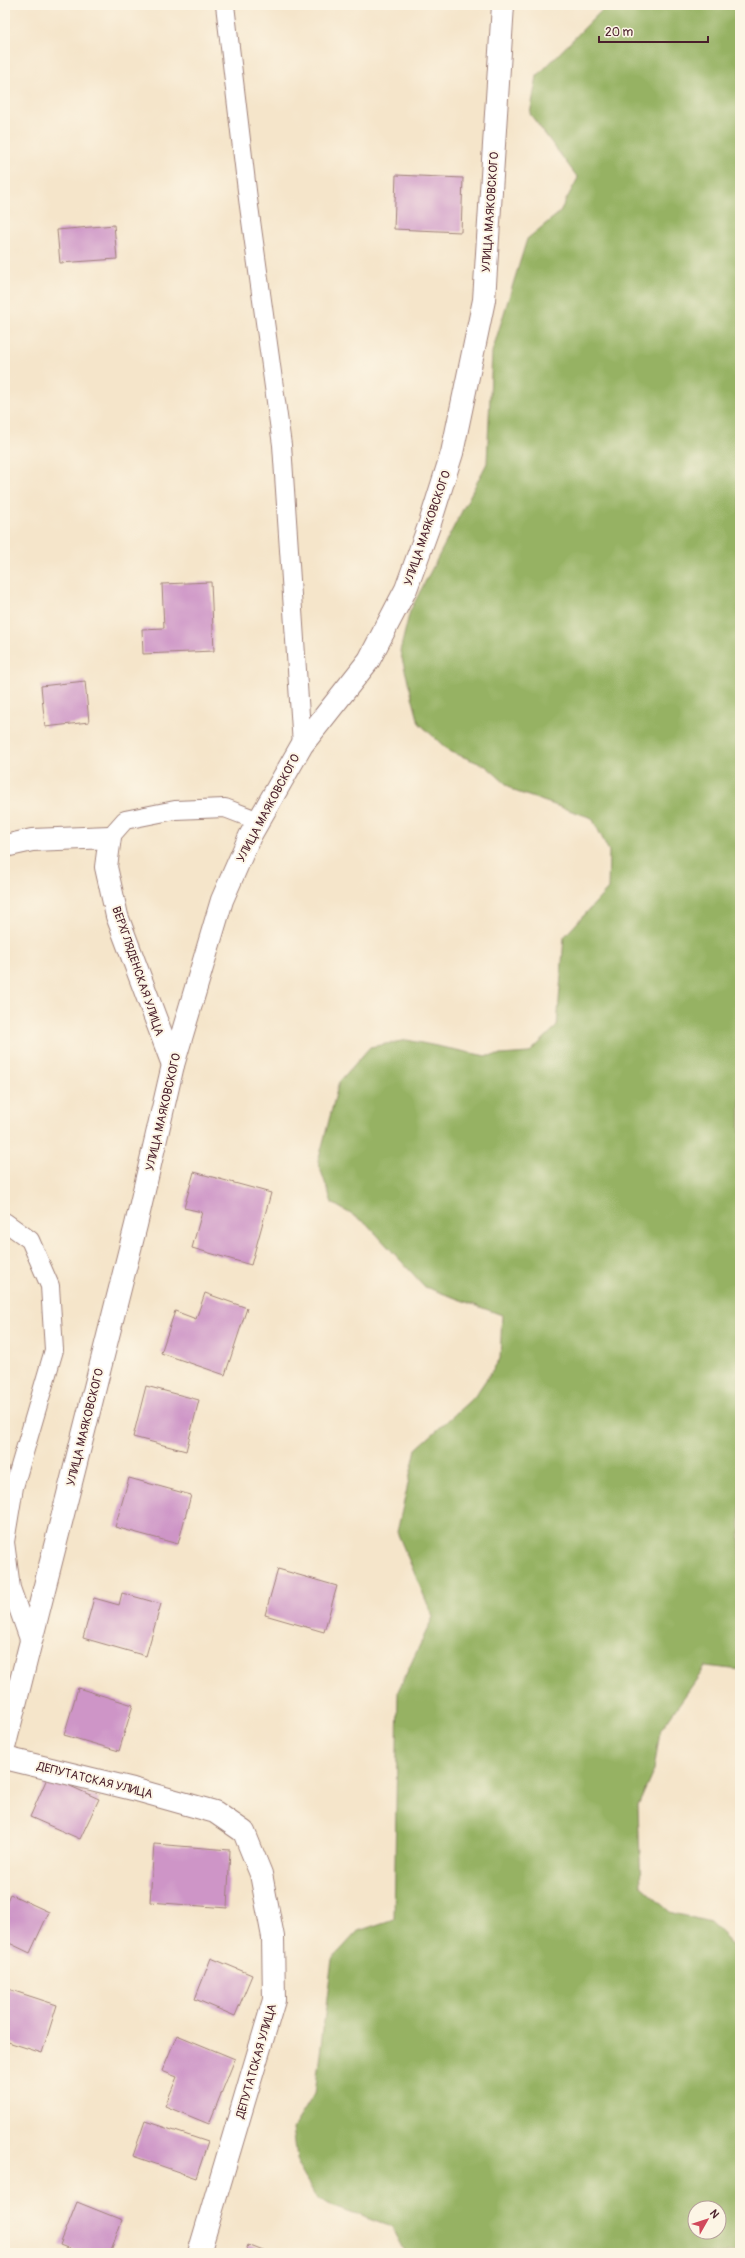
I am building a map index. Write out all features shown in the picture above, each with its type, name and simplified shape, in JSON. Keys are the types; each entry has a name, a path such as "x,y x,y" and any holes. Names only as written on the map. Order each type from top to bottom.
{"street":[{"name":"УЛИЦА МАЯКОВСКОГО","path":"5,1744 136,1225 173,1066 222,900 259,820 302,745 369,660 406,589 430,523 452,453 484,300 503,5"},
{"path":"5,846 32,840 110,837"},
{"name":"ВЕРХГЛЯДЕНСКАЯ УЛИЦА","path":"110,837 106,867 117,916 173,1066"},
{"name":"ДЕПУТАТСКАЯ УЛИЦА","path":"5,1758 133,1789 215,1812 244,1832 261,1874 272,1938 274,2000 198,2253"}],"lane":[{"path":"225,5 248,199 282,445 302,745"},
{"path":"110,837 125,820 175,810 225,808 259,820"},
{"path":"5,1222 30,1240 50,1286 54,1350 14,1487 5,1542 12,1588 30,1642"}],"green space":[{"path":"607,5 740,5 740,1670 706,1666 660,1731 654,1770 638,1806 641,1886 670,1912 710,1922 740,1951 740,2253 406,2253 392,2227 318,2200 298,2166 293,2128 315,2093 332,1959 358,1931 394,1919 398,1691 433,1617 397,1532 416,1449 475,1396 500,1359 502,1315 425,1287 366,1223 332,1203 318,1162 339,1082 370,1047 407,1040 486,1056 529,1053 557,1026 564,937 608,889 609,851 592,818 514,791 486,766 449,751 419,723 400,651 410,611 487,463 492,352 527,239 559,213 578,178 530,114 537,76"}],"building":[{"path":"396,175 463,178 461,232 394,229"},
{"path":"114,225 117,259 60,263 57,230"},
{"path":"211,582 214,651 143,654 142,629 164,628 162,584"},
{"path":"85,681 89,722 45,727 41,686"},
{"path":"194,1172 271,1193 251,1265 192,1248 202,1212 184,1208"},
{"path":"205,1293 247,1308 225,1375 161,1353 175,1311 196,1319"},
{"path":"146,1386 199,1400 186,1451 133,1437"},
{"path":"129,1478 191,1495 178,1544 115,1527"},
{"path":"278,1569 337,1586 324,1632 265,1615"},
{"path":"122,1593 161,1604 146,1656 83,1638 94,1598 119,1605"},
{"path":"78,1688 133,1705 119,1751 64,1735"},
{"path":"48,1776 99,1799 80,1839 30,1817"},
{"path":"154,1844 230,1850 227,1908 150,1902"},
{"path":"10,1894 49,1912 30,1953 5,1941 5,1905"},
{"path":"211,1958 252,1975 235,2016 195,1999"},
{"path":"5,1988 57,2005 42,2053 5,2041"},
{"path":"177,2035 235,2059 209,2124 165,2106 177,2077 162,2071"},
{"path":"145,2121 208,2142 196,2178 133,2156"},
{"path":"77,2202 122,2220 110,2253 80,2253 60,2245"},
{"path":"248,2245 268,2253 245,2253"}]}
